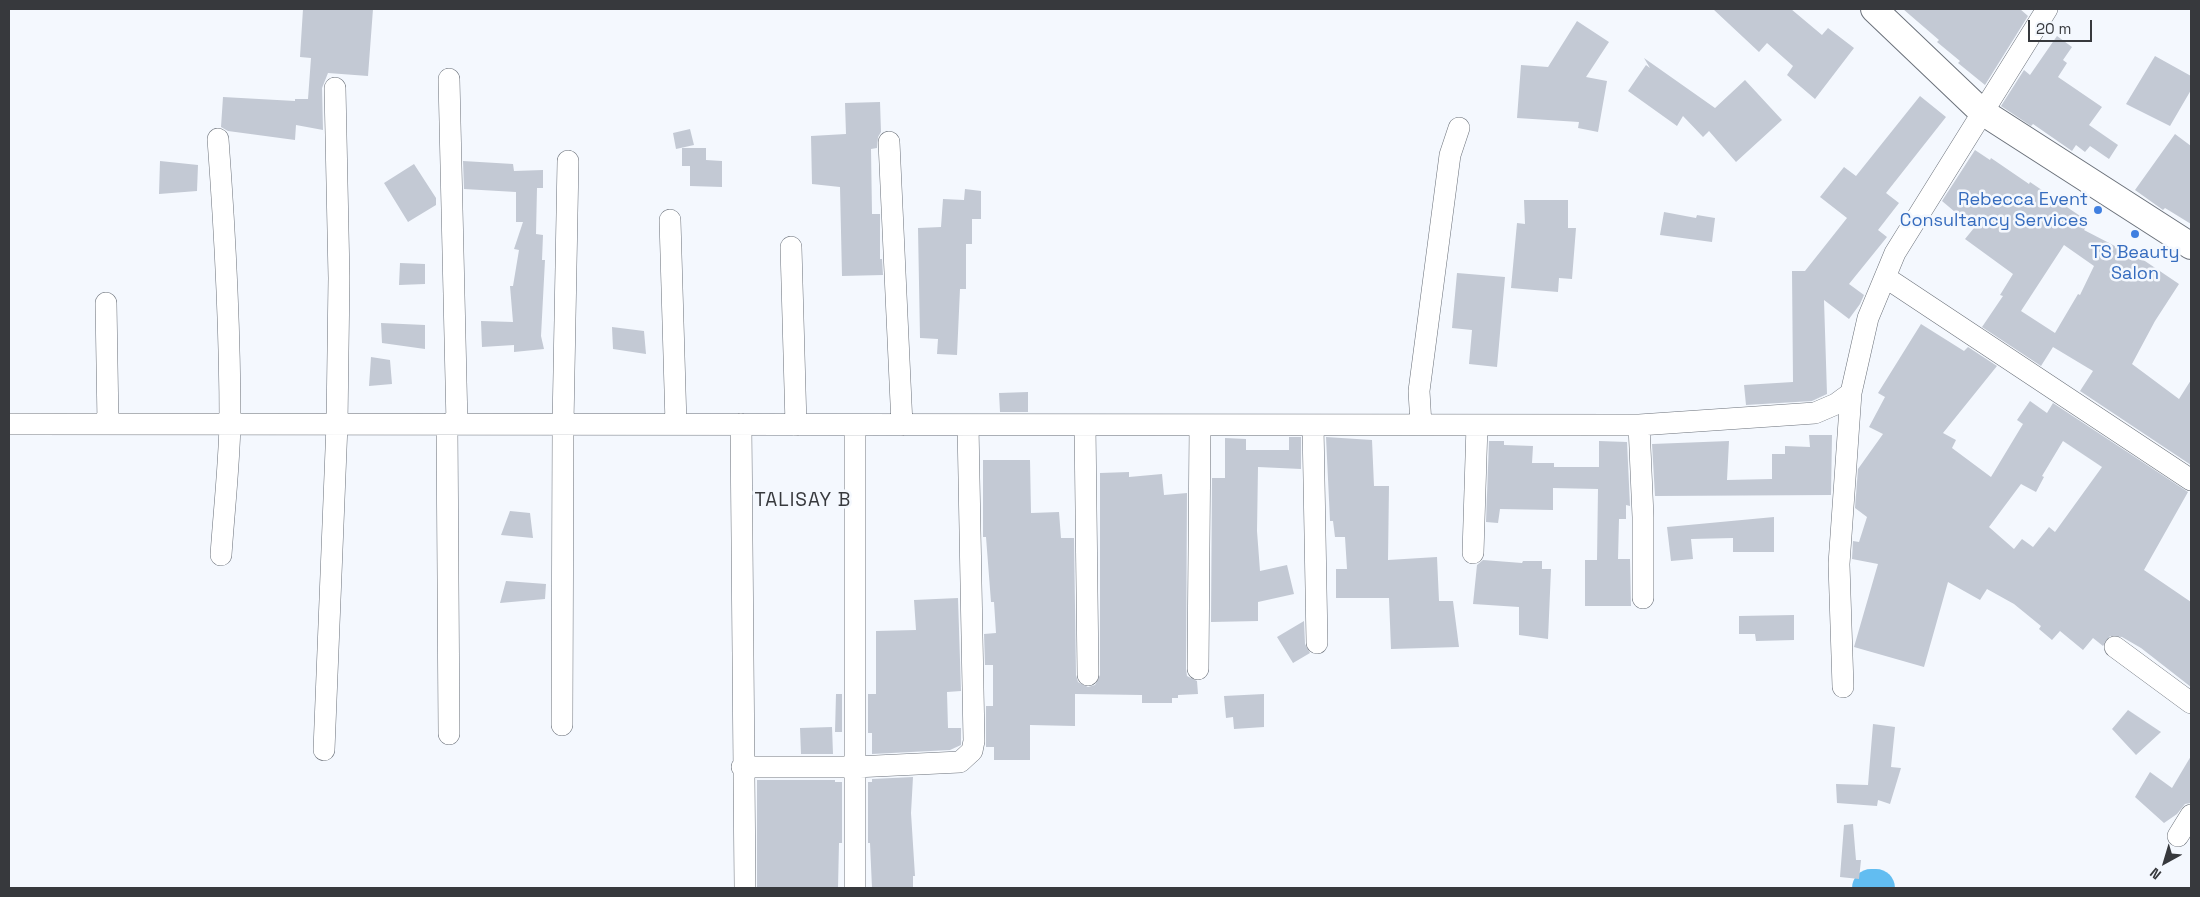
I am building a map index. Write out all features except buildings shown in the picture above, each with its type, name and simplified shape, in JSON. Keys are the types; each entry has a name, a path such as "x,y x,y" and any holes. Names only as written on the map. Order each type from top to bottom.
{"street":[{"path":"1874,9 1981,111 2191,246"},
{"path":"1842,687 1840,564 1850,393 1868,318 1895,253 1981,111 2047,9"},
{"path":"449,79 452,424 449,734"},
{"path":"324,750 337,424 339,278 335,88"},
{"path":"1421,425 1419,391 1450,155 1458,128"},
{"path":"218,139 227,276 230,424 220,555"},
{"path":"889,142 902,425"},
{"path":"562,725 562,424 568,161"},
{"path":"670,220 676,424"},
{"path":"791,247 796,425"},
{"path":"1885,277 2191,480"},
{"path":"106,303 108,424"},
{"path":"9,424 1639,425 1815,413 1836,404 1850,393"},
{"path":"741,424 742,767 745,888"},
{"path":"855,425 855,888"},
{"path":"742,767 855,767 960,762 972,751 974,741 968,425"},
{"path":"1085,425 1088,675"},
{"path":"1198,669 1200,425"},
{"path":"1313,425 1317,643"},
{"path":"1473,553 1477,425"},
{"path":"1639,425 1643,517 1643,598"},
{"path":"2115,647 2191,703"},
{"path":"2178,836 2191,815"}],"waterway":[{"path":"1871,888 1876,888"}],"place":[{"name":"Rebecca Event Consultancy Services","path":"2098,210"},
{"name":"TS Beauty Salon","path":"2135,234"}],"district":[{"name":"TALISAY B","path":"803,501"}]}
